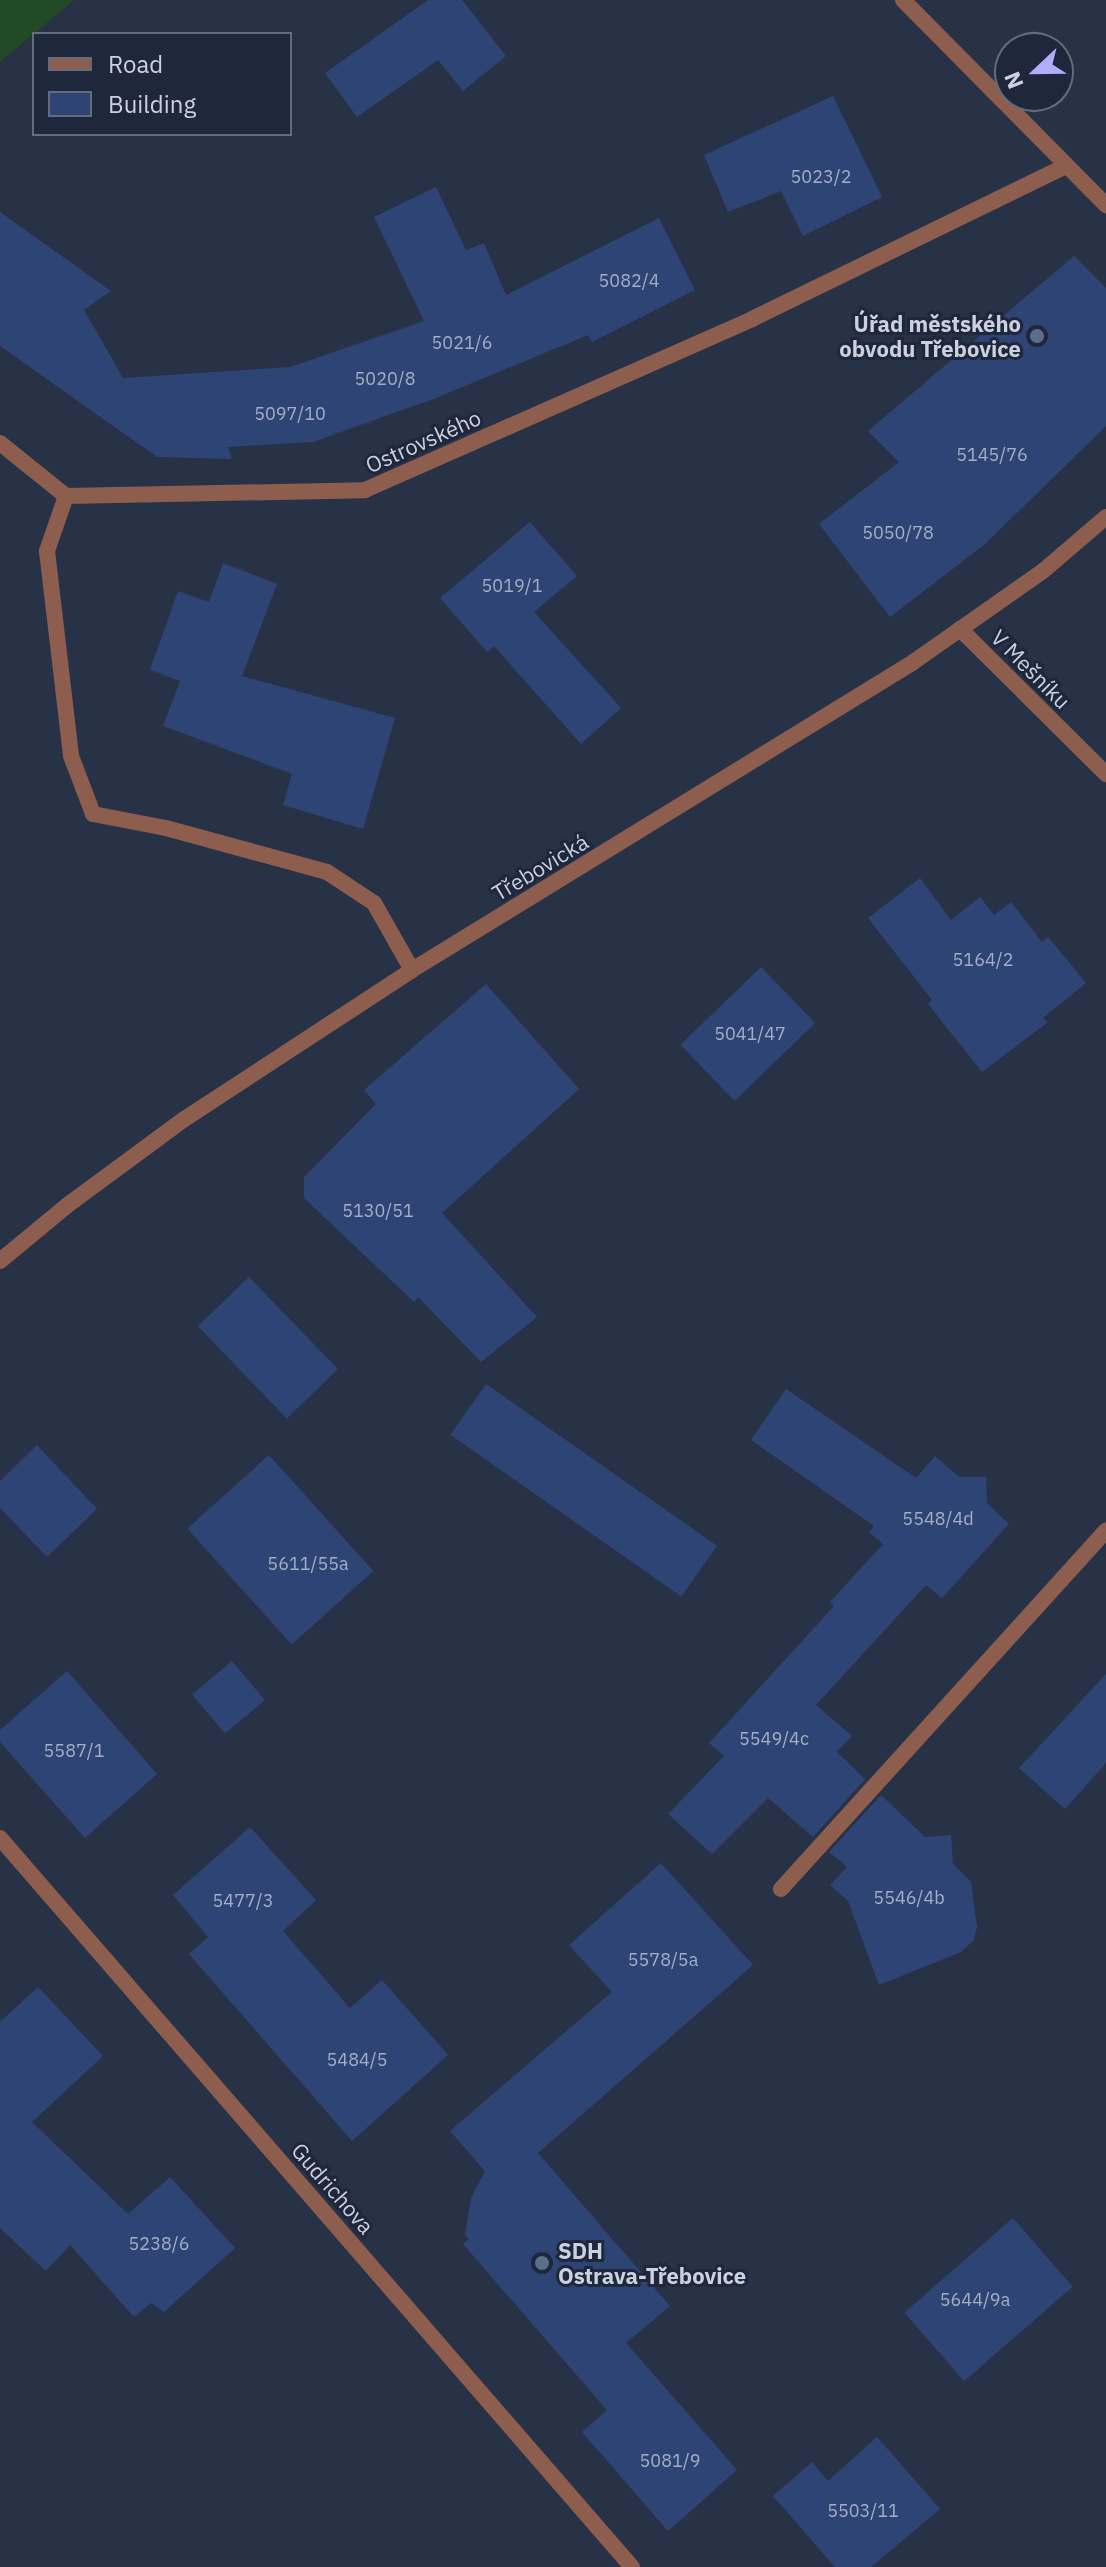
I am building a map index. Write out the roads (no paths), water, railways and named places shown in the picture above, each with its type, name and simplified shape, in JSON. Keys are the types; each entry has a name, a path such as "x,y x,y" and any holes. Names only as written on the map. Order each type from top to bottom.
{"street":[{"path":"903,0 1106,205"},
{"name":"Ostrovského","path":"66,496 365,490 752,319 1066,166"},
{"path":"0,443 66,496 47,551 71,756 93,814 166,828 327,872 374,903 412,970"},
{"name":"Třebovická","path":"0,1261 69,1204 183,1120 412,970 861,696 1043,571 1106,517"},
{"name":"V Mešníku","path":"960,629 1106,774"},
{"path":"781,1889 1106,1530"},
{"name":"Gudrichova","path":"0,1838 632,2567"}],"place":[{"name":"Úřad městského obvodu Třebovice","path":"1037,336"},
{"name":"SDH Ostrava-Třebovice","path":"542,2263"}]}
